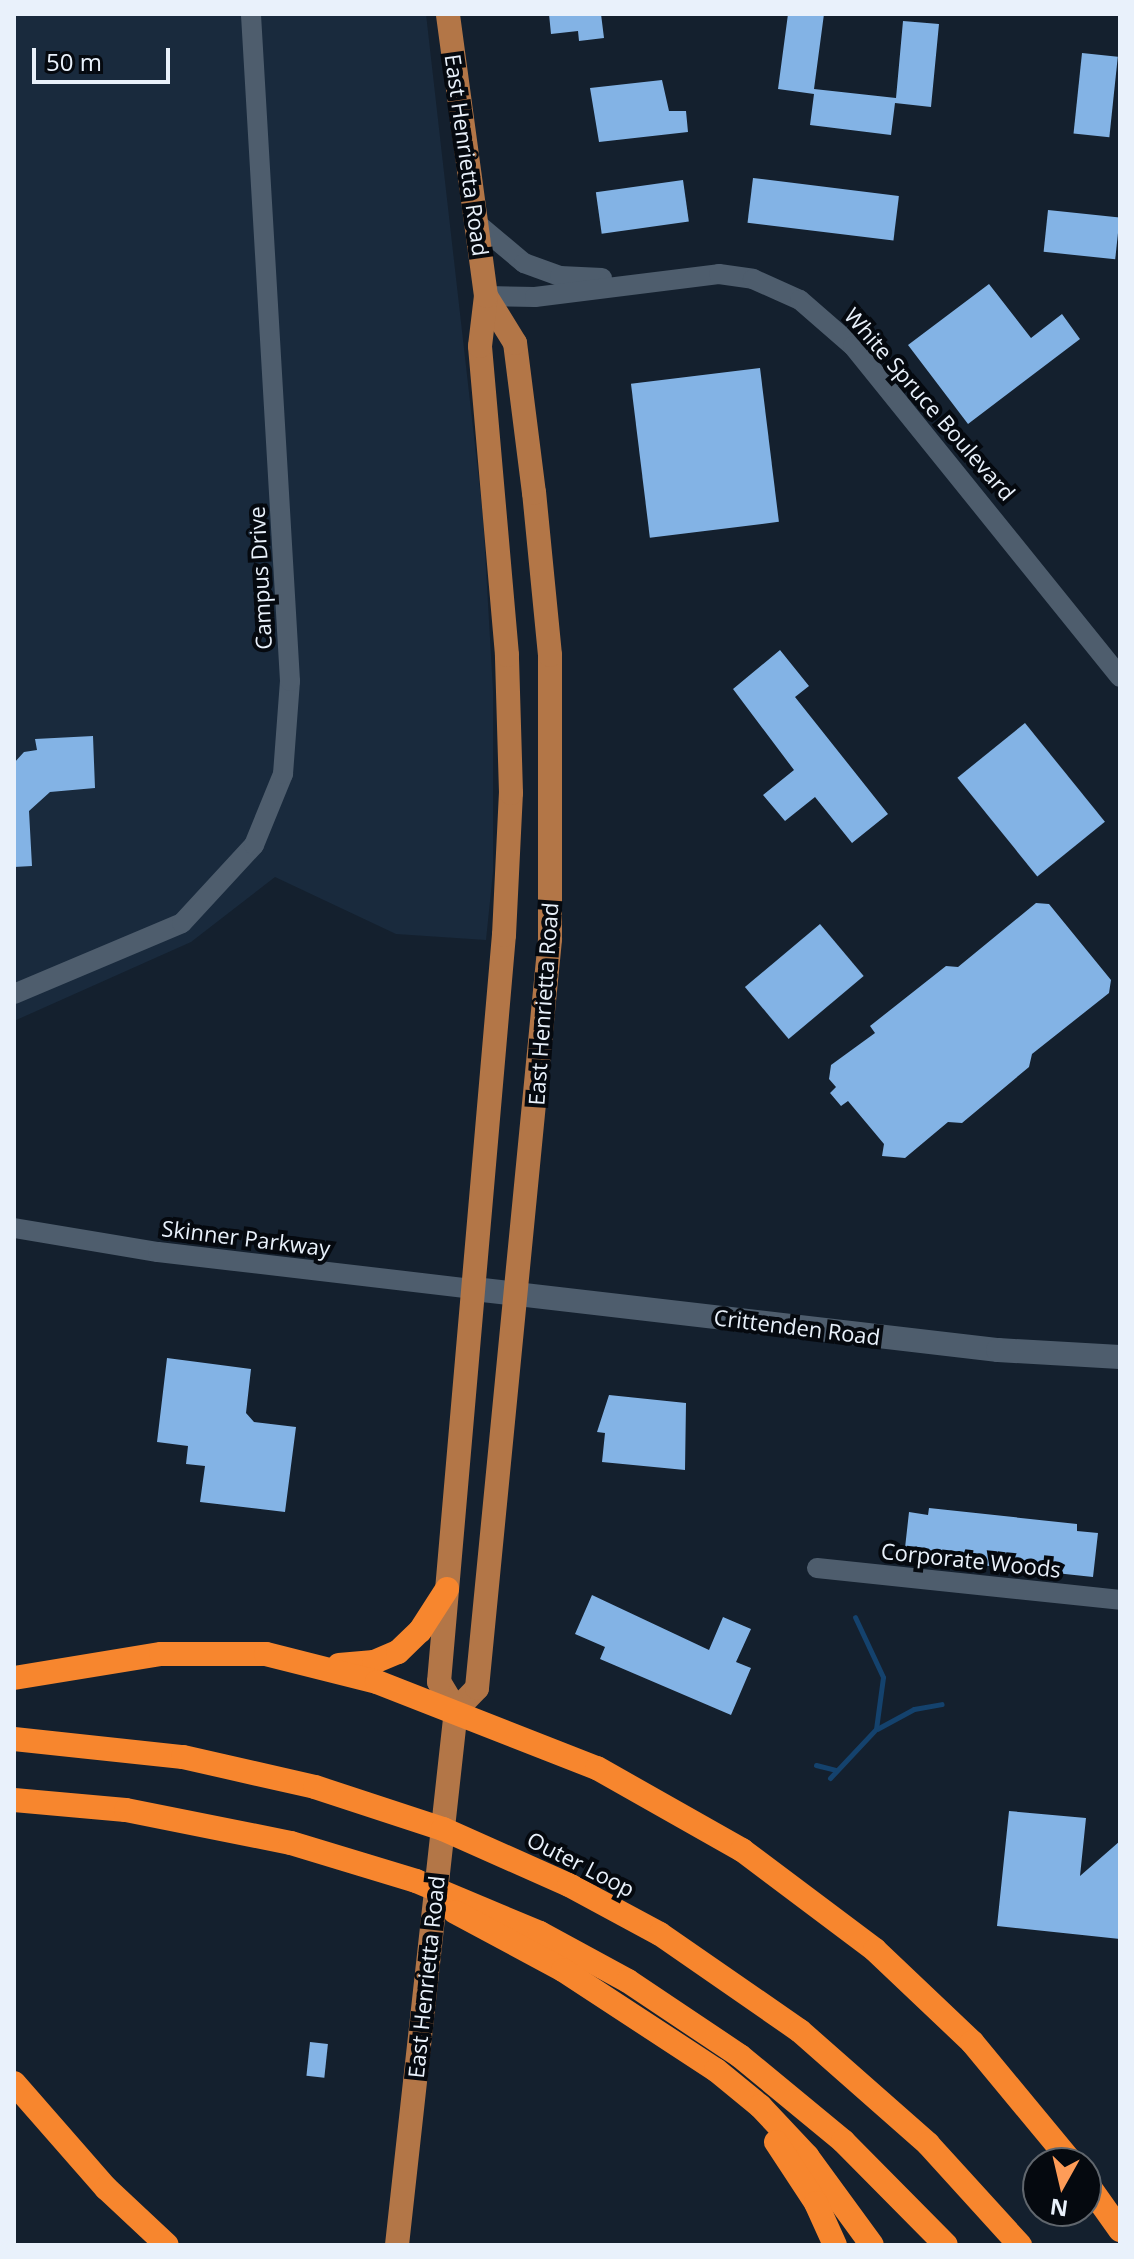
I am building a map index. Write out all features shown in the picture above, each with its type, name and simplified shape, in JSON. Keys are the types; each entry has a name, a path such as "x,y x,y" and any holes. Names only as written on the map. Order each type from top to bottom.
{"highway":[{"path":"14,1678 178,1652 297,1659 347,1666 383,1659 416,1636 447,1589"},
{"path":"297,1659 456,1710 573,1757 656,1798 742,1850 823,1908 950,2019 1058,2147"},
{"name":"Outer Loop","path":"14,1739 161,1754 304,1784 443,1829 580,1890 717,1970 800,2031 928,2144 1020,2245"},
{"path":"14,1800 126,1810 224,1828 355,1860 427,1885 540,1933 628,1981 793,2097 946,2245"},
{"path":"224,1828 352,1869 447,1908 563,1970 671,2041 760,2106 807,2156 872,2245"},
{"path":"671,2041 775,2141 816,2203 835,2245"},
{"path":"14,2083 106,2188 167,2245"},
{"path":"1102,2205 1120,2230"}],"main road":[{"name":"East Henrietta Road","path":"448,14 486,296 480,346 507,655 511,793 474,1289 439,1682 456,1710"},
{"name":"East Henrietta Road","path":"397,2245 456,1710 477,1688 518,1295 550,939 550,655 515,343 486,296"}],"street":[{"name":"Campus Drive","path":"14,994 182,923 254,845 283,774 290,681 251,14"},
{"name":"White Spruce Boulevard","path":"475,222 532,266 560,276 638,281"},
{"name":"White Spruce Boulevard","path":"486,296 535,297 638,281 733,274 777,287 824,318 990,510 1120,677"},
{"name":"Skinner Parkway","path":"14,1228 158,1252 474,1289"},
{"name":"Crittenden Road","path":"474,1289 998,1350 1120,1357"},
{"name":"Corporate Woods","path":"817,1568 1120,1600"}],"shaded area":[{"path":"14,14 426,14 483,516 493,691 493,872 486,940 396,934 275,877 191,942 14,1021"}],"building":[{"path":"549,14 601,14 604,38 579,41 578,31 551,34"},
{"path":"788,14 824,14 814,89 896,98 903,21 939,24 931,107 895,103 891,135 810,125 814,94 778,89"},
{"path":"1082,53 1118,57 1109,137 1074,134"},
{"path":"662,80 669,111 686,111 688,132 599,142 590,88"},
{"path":"753,178 899,196 893,241 748,223"},
{"path":"683,180 689,222 602,234 596,192"},
{"path":"1048,210 1120,218 1115,259 1044,252"},
{"path":"989,284 1031,338 1062,314 1080,339 968,424 908,345"},
{"path":"760,368 779,522 650,538 631,384"},
{"path":"780,650 809,686 795,697 888,814 852,843 815,797 785,821 763,795 794,770 733,689"},
{"path":"1025,723 1105,822 1037,876 957,778"},
{"path":"93,736 95,788 50,792 29,811 32,866 14,867 14,763 24,752 37,750 35,739"},
{"path":"1036,903 1049,904 1111,980 1109,993 1032,1054 1029,1067 962,1123 948,1122 905,1158 882,1156 884,1144 848,1101 841,1106 830,1093 836,1087 829,1079 831,1065 875,1033 870,1026 946,966 958,967"},
{"path":"820,924 864,976 789,1039 745,987"},
{"path":"167,1358 251,1369 246,1413 254,1422 296,1427 285,1512 200,1502 205,1466 186,1464 188,1446 157,1442"},
{"path":"609,1395 686,1403 685,1470 602,1462 605,1433 597,1432"},
{"path":"929,1508 1077,1524 1077,1531 1098,1533 1093,1577 904,1557 909,1512 928,1515"},
{"path":"592,1595 709,1650 723,1617 751,1629 736,1662 751,1668 731,1715 600,1659 605,1647 575,1634"},
{"path":"1009,1811 1086,1818 1080,1876 1120,1841 1120,1939 997,1926"},
{"path":"310,2042 328,2044 324,2078 306,2076"}],"waterway":[{"path":"830,1778 876,1729 883,1677 855,1617"},
{"path":"877,1729 914,1709 942,1704"},
{"path":"816,1765 836,1770"}]}
